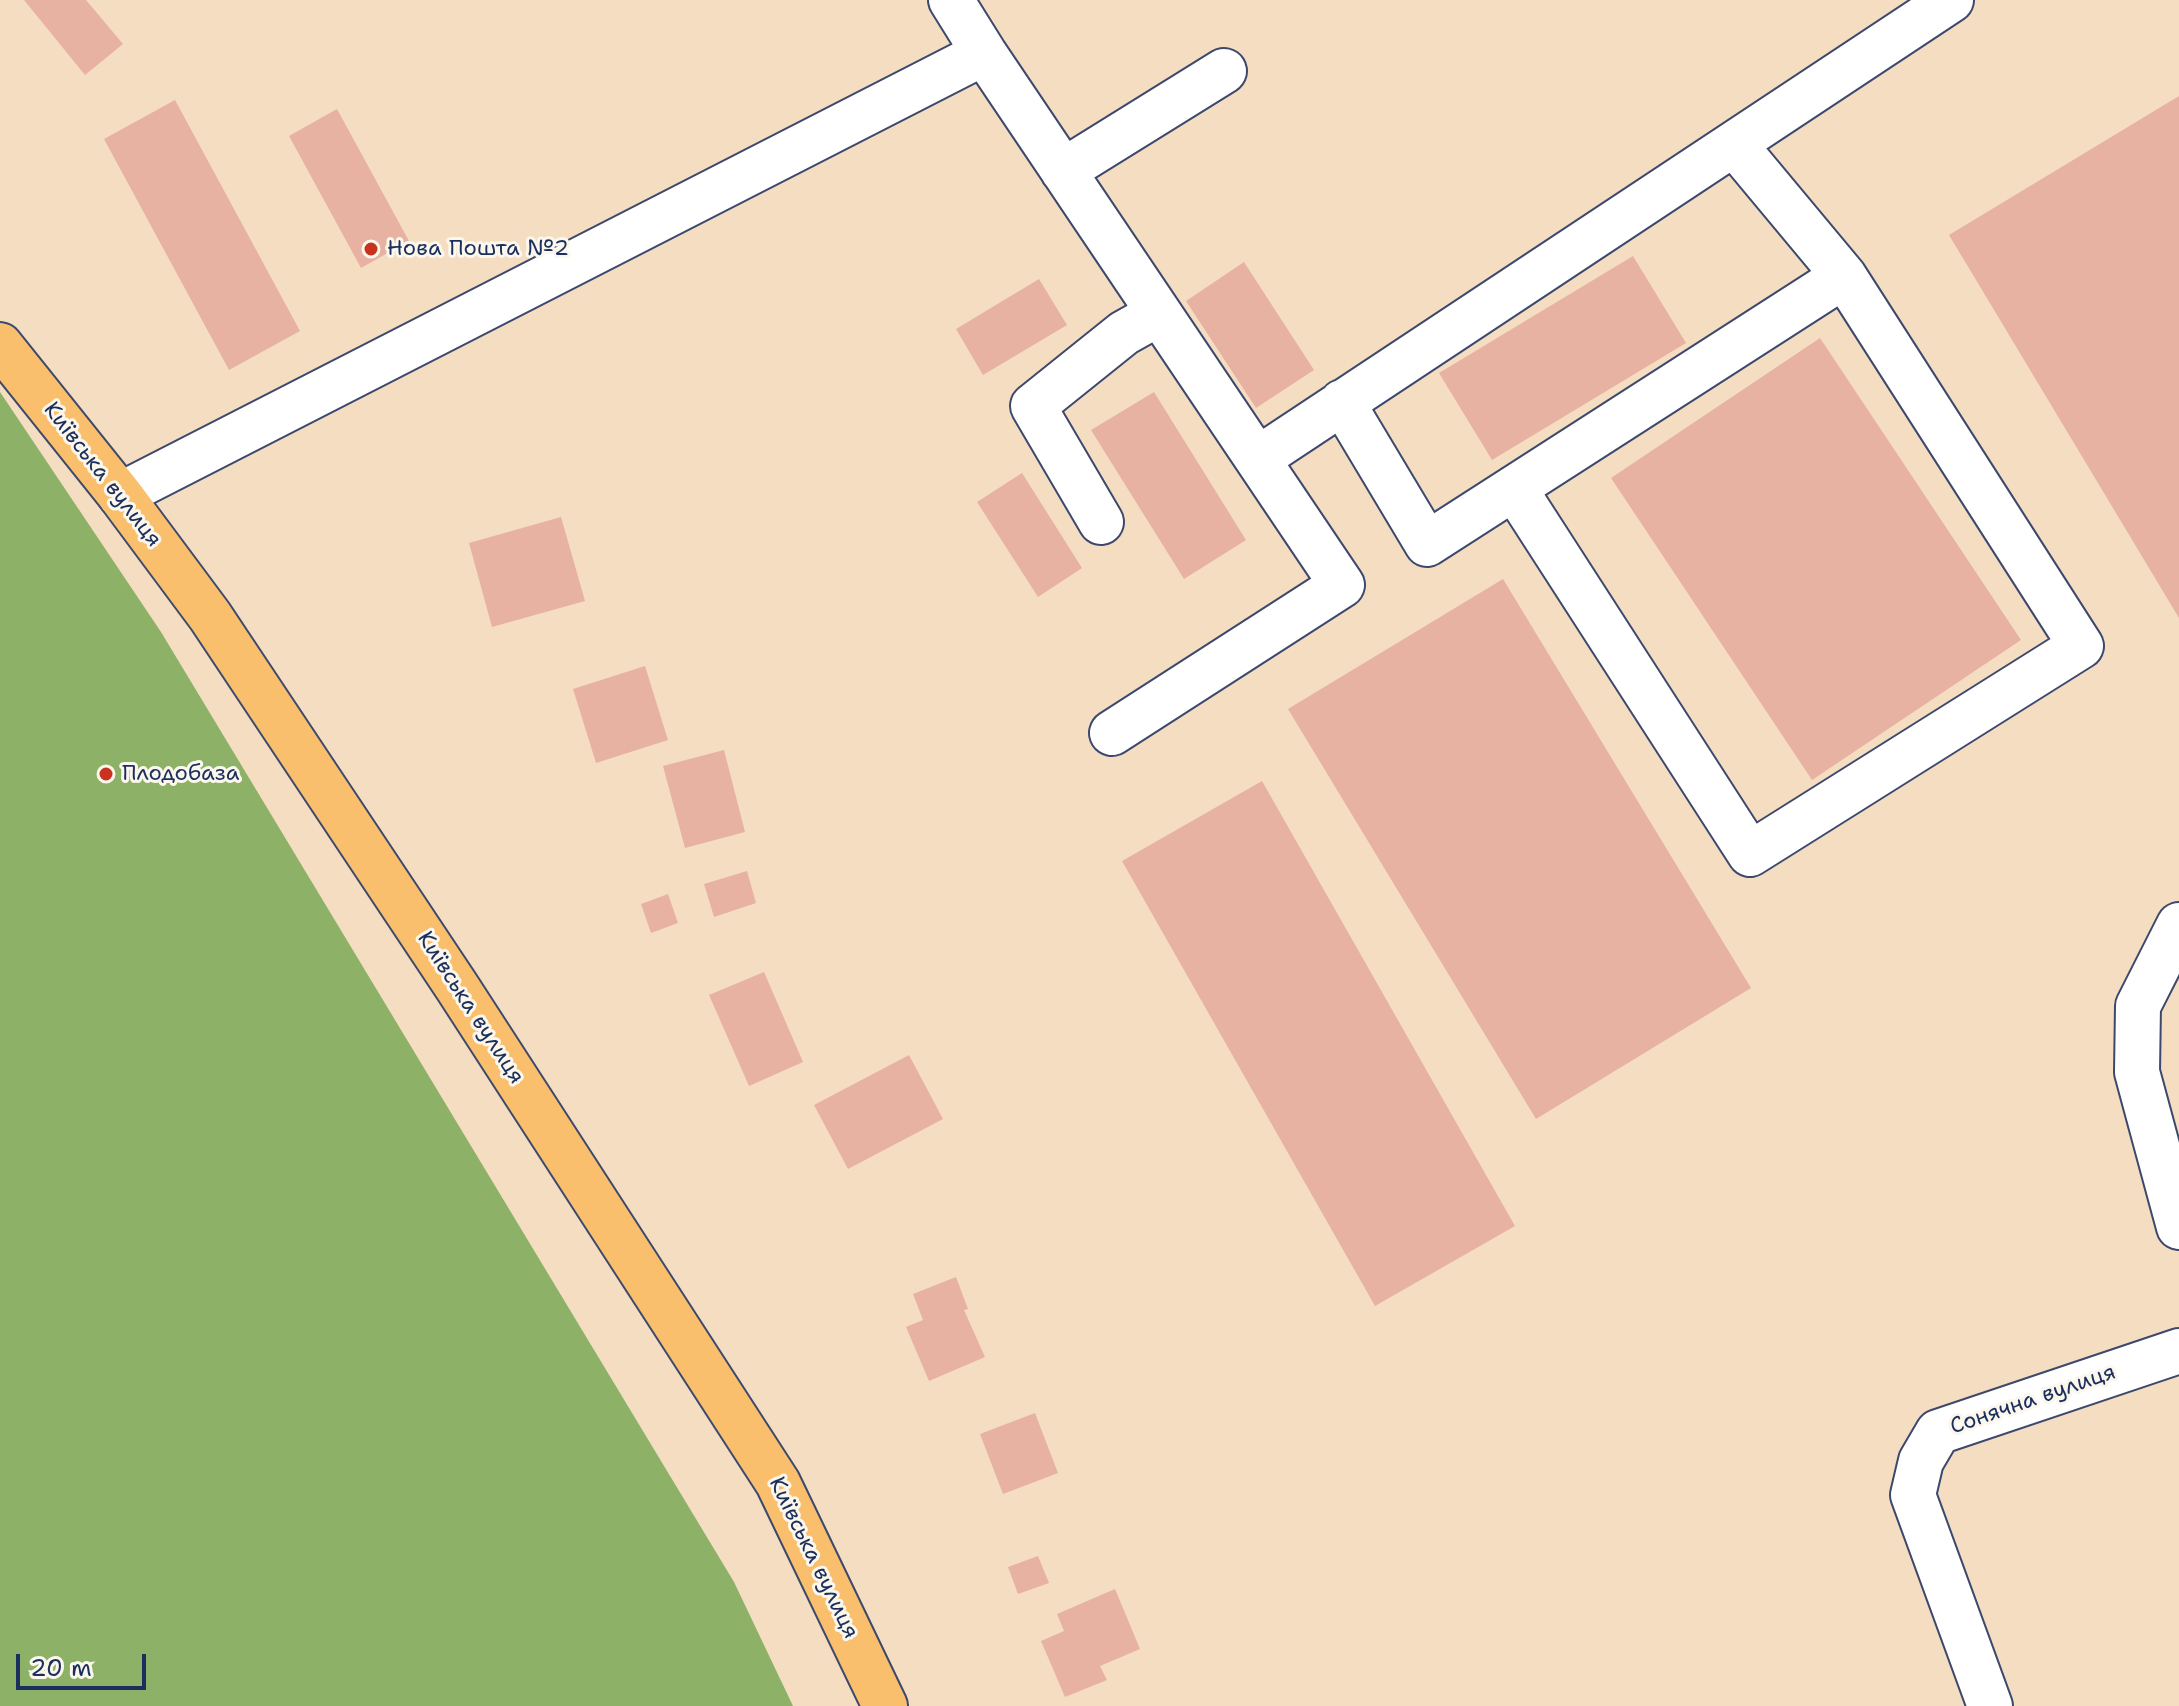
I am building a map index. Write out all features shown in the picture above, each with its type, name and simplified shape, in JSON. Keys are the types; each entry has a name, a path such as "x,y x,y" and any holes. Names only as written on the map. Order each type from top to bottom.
{"main road":[{"name":"Київська вулиця","path":"0,345 120,495 210,616 448,973 778,1483 885,1706"}],"street":[{"path":"951,0 1214,399 1259,458 1342,585 1112,733"},
{"path":"1259,458 1951,0"},
{"path":"120,495 984,53"},
{"path":"1063,171 1224,71"},
{"path":"1514,488 1750,854 2081,646 1844,276 1734,144"},
{"path":"1342,402 1427,544 1844,276"},
{"path":"1101,522 1033,406 1124,333 1158,314"},
{"path":"2179,925 2138,1006 2137,1072 2179,1227"},
{"name":"Сонячна вулиця","path":"1990,1706 1913,1495 1921,1461 1938,1432 2179,1351"}],"green space":[{"path":"0,392 161,632 734,1582 793,1706 0,1706"}],"building":[{"path":"24,0 86,0 123,44 85,75"},
{"path":"2179,96 2179,618 1949,235"},
{"path":"175,100 300,331 229,370 104,139"},
{"path":"337,109 409,241 361,268 289,136"},
{"path":"1633,256 1686,343 1492,460 1439,373"},
{"path":"1244,262 1314,370 1256,408 1186,301"},
{"path":"1039,279 1067,325 983,375 956,329"},
{"path":"1820,338 2021,640 1812,780 1611,478"},
{"path":"1154,392 1246,540 1184,579 1091,430"},
{"path":"1022,473 1082,568 1038,597 977,502"},
{"path":"561,517 585,601 492,627 469,543"},
{"path":"1503,579 1751,988 1536,1119 1288,709"},
{"path":"645,666 668,740 596,763 573,689"},
{"path":"724,750 745,832 685,848 663,766"},
{"path":"1262,781 1515,1226 1375,1306 1122,861"},
{"path":"747,871 756,903 714,917 704,884"},
{"path":"668,894 678,923 651,933 641,904"},
{"path":"764,972 803,1062 749,1086 709,995"},
{"path":"909,1055 943,1119 848,1169 814,1105"},
{"path":"956,1277 968,1309 964,1310 985,1357 929,1381 906,1327 923,1320 913,1294"},
{"path":"1035,1413 1058,1473 1003,1494 980,1434"},
{"path":"1038,1556 1049,1583 1018,1594 1008,1567"},
{"path":"1115,1589 1140,1649 1100,1666 1107,1680 1065,1697 1041,1641 1064,1631 1057,1614"}],"place":[{"name":"Нова Пошта №2","path":"371,249"},
{"name":"Плодобаза","path":"106,774"}]}
